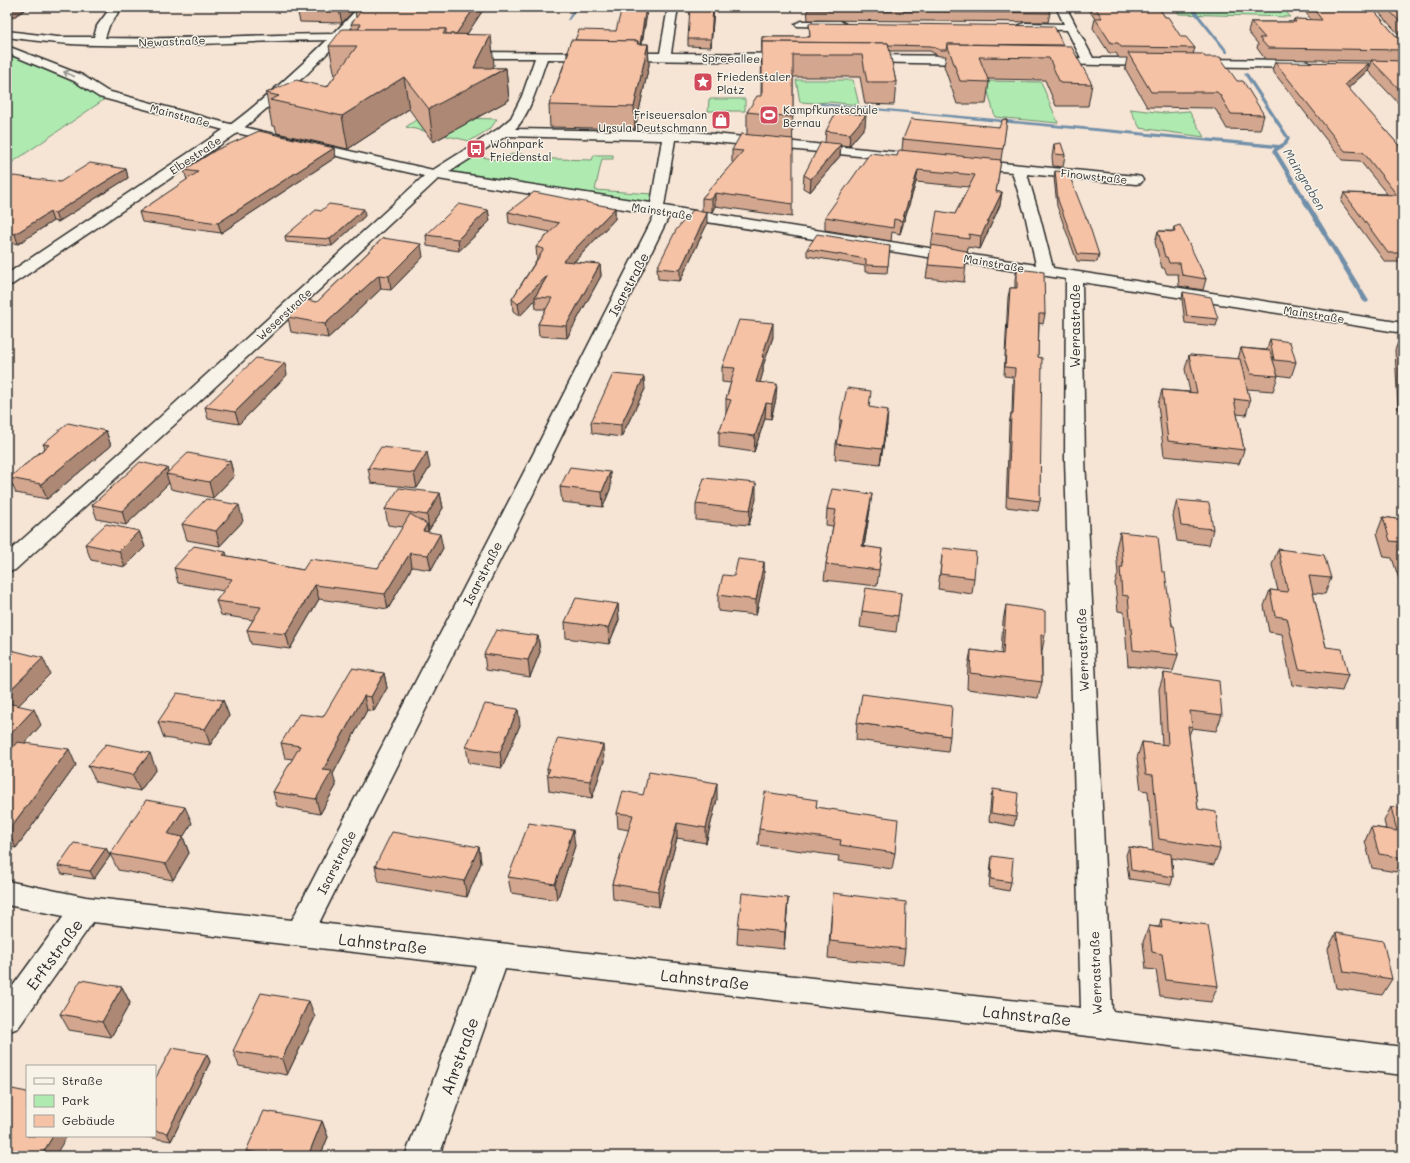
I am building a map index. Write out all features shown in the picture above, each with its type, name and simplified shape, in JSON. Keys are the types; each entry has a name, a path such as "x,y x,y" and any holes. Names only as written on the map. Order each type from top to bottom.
{"street":[{"path":"98,42 102,26 117,7"},
{"name":"Elbestraße","path":"7,281 234,129 269,102 323,53 365,7"},
{"path":"665,57 673,7"},
{"path":"1061,7 1089,61"},
{"path":"802,24 849,24"},
{"path":"1016,26 1071,27"},
{"name":"Newastraße","path":"7,34 57,40 98,42 308,36 338,37"},
{"name":"Mainstraße","path":"7,49 78,78 103,94 234,129 434,175 1403,328"},
{"path":"323,53 338,53"},
{"name":"Spreeallee","path":"453,54 802,58"},
{"name":"Weserstraße","path":"7,565 172,417 434,175 514,124 528,96 542,55"},
{"path":"848,59 989,60"},
{"path":"1037,61 1166,62"},
{"path":"1182,62 1319,65"},
{"path":"503,132 538,134 694,136 912,158"},
{"name":"Isarstraße","path":"299,934 609,319 646,250 659,210 658,203 669,135"},
{"name":"Finowstraße","path":"957,162 1136,180"},
{"path":"1018,168 1032,214 1046,272"},
{"name":"Werrastraße","path":"1074,276 1075,459 1097,1023"},
{"name":"Lahnstraße","path":"7,894 86,909 1097,1023 1403,1060"},
{"name":"Erftstraße","path":"7,1018 86,909"},
{"name":"Ahrstraße","path":"422,1156 495,955"}],"green space":[{"path":"1174,7 1283,7 1290,17 1179,14"},
{"path":"7,55 49,68 74,79 105,99 7,166"},
{"path":"796,80 853,80 859,105 829,102 800,102"},
{"path":"985,81 1041,82 1058,123 995,117"},
{"path":"709,99 745,99 745,111 708,111"},
{"path":"1130,109 1165,113 1189,111 1204,137 1140,128"},
{"path":"420,117 497,119 491,128 470,141 406,127"},
{"path":"513,154 523,154 522,158 592,160 594,155 613,155 613,159 602,159 595,190 652,194 651,203 452,172 451,169 473,155 506,162 512,158 504,157"}],"building":[{"path":"299,7 342,7 339,10 297,9"},
{"path":"358,7 475,7 456,34 446,34 446,29 358,29 361,24 351,24 362,10 355,10"},
{"path":"622,7 646,7 640,44 638,44 638,41 575,40 579,30 616,31"},
{"path":"690,7 713,7 711,39 688,39"},
{"path":"808,7 1047,7 1050,13 808,10"},
{"path":"1095,7 1158,7 1165,17 1168,17 1181,37 1186,37 1195,48 1121,47 1118,43 1111,43 1095,18 1102,18"},
{"path":"1312,7 1371,7 1395,35 1403,40 1403,50 1268,48 1259,38 1265,38 1251,22 1296,22 1294,19 1322,20"},
{"path":"1386,7 1403,7 1403,25"},
{"path":"809,23 1054,26 1063,45 947,44 946,50 940,50 931,46 888,45 888,43 762,42 762,37 810,37"},
{"path":"342,29 446,29 443,34 491,35 474,68 506,68 429,109 404,77 342,116 270,100 279,96 266,93 296,80 327,87 357,46 329,46"},
{"path":"571,40 638,41 637,44 648,44 634,107 549,105 569,52 567,52"},
{"path":"762,42 888,43 896,82 867,82 862,55 793,55 793,117 747,112 757,96 762,96"},
{"path":"947,44 1071,46 1092,84 1060,83 1049,58 979,57 989,82 960,81"},
{"path":"1128,53 1203,54 1205,57 1220,57 1237,81 1243,81 1264,115 1231,114 1217,92 1151,92"},
{"path":"1371,60 1403,61 1403,93"},
{"path":"1275,62 1369,63 1345,84 1403,150 1403,253 1388,253 1344,193 1397,195 1363,152 1345,151"},
{"path":"836,112 866,115 850,134 826,131"},
{"path":"911,119 999,127 1003,119 1007,120 1003,149 903,139"},
{"path":"259,131 334,148 218,223 139,212 198,172 184,170 216,150"},
{"path":"741,134 793,139 793,204 715,193 712,199 702,198 743,151 732,150"},
{"path":"821,142 841,144 811,179 804,175"},
{"path":"1061,143 1065,155 1055,154 1054,144"},
{"path":"899,150 1001,160 996,192 1002,192 981,236 969,234 969,239 933,234 937,211 955,214 975,175 918,170 902,221 894,219 893,228 825,217 870,153 897,156"},
{"path":"90,163 126,169 55,213 50,212 15,234 7,233 7,180 14,176 60,182"},
{"path":"1055,171 1068,172 1087,218 1099,255 1078,254 1058,200"},
{"path":"534,192 615,208 563,261 600,264 566,326 538,324 552,298 535,297 548,275 518,304 512,299 544,249 536,247 559,223 508,212"},
{"path":"329,204 364,209 330,239 285,236 316,210 321,211"},
{"path":"459,204 488,210 458,239 426,235"},
{"path":"693,210 707,213 680,270 657,268 676,230"},
{"path":"1180,225 1206,279 1182,275 1180,263 1169,263 1167,257 1165,257 1158,231 1175,232 1174,227"},
{"path":"817,234 890,246 888,266 866,265 866,259 807,249"},
{"path":"383,238 421,244 389,276 379,275 325,324 288,317 306,300 317,302"},
{"path":"931,245 967,251 965,268 928,265"},
{"path":"1017,269 1044,272 1045,314 1039,314 1038,357 1042,358 1040,501 1008,497 1011,414 1013,414 1015,368 1005,367 1010,288 1017,288"},
{"path":"1183,292 1211,297 1218,319 1187,316"},
{"path":"739,320 773,323 756,382 777,384 772,404 766,403 755,436 719,432 731,400 726,399 735,368 722,367"},
{"path":"1270,339 1290,342 1296,362 1274,360"},
{"path":"1399,340 1403,341 1403,398 1402,398"},
{"path":"1241,348 1270,351 1278,376 1251,374"},
{"path":"1189,355 1240,359 1250,401 1234,399 1244,450 1168,441 1162,390 1197,393"},
{"path":"256,358 285,363 235,412 205,407"},
{"path":"613,374 644,377 621,425 591,422"},
{"path":"847,388 871,391 869,407 888,410 882,449 836,444 842,420 840,420"},
{"path":"68,423 106,431 41,484 9,478 49,445 43,444"},
{"path":"381,447 427,452 414,473 368,468"},
{"path":"188,453 230,461 209,482 166,474"},
{"path":"140,462 167,468 122,511 92,505"},
{"path":"570,467 610,472 602,492 560,487"},
{"path":"704,478 756,483 750,510 696,504"},
{"path":"399,488 440,493 427,515 385,509"},
{"path":"832,489 872,494 862,546 882,549 879,570 826,564 836,510 827,509"},
{"path":"206,499 239,505 216,531 182,524"},
{"path":"1177,500 1209,503 1213,529 1181,526"},
{"path":"410,514 427,524 423,531 440,534 428,555 410,553 385,594 315,585 286,634 247,630 261,607 216,601 232,579 174,568 194,546 226,552 223,555 303,570 310,559 378,568"},
{"path":"1383,517 1403,520 1403,555 1399,542 1390,541"},
{"path":"106,524 139,531 119,551 85,544"},
{"path":"1120,532 1158,536 1162,572 1165,572 1172,626 1174,626 1178,655 1133,650 1128,596 1122,595 1120,567 1123,567"},
{"path":"943,548 976,552 974,578 940,574"},
{"path":"1278,549 1324,555 1331,578 1309,576 1326,647 1342,649 1348,675 1299,669 1287,618 1275,616 1270,590 1288,592"},
{"path":"738,559 764,562 756,600 718,595 723,575 734,576"},
{"path":"866,588 901,593 898,616 862,611"},
{"path":"576,598 618,604 608,628 565,622"},
{"path":"1006,605 1045,611 1045,635 1041,635 1042,682 970,673 971,650 1003,654"},
{"path":"496,630 538,636 528,660 484,654"},
{"path":"7,649 43,658 7,693"},
{"path":"352,668 384,673 371,697 364,696 323,770 332,771 316,799 273,792 300,746 281,743 299,714 323,717"},
{"path":"1164,673 1219,681 1222,715 1190,711 1192,727 1188,726 1198,809 1216,812 1220,849 1159,839 1153,775 1146,774 1142,742 1168,745"},
{"path":"177,693 223,700 205,729 158,722"},
{"path":"862,694 952,706 950,736 857,723"},
{"path":"7,703 34,709 7,738"},
{"path":"485,704 518,709 500,752 466,747"},
{"path":"558,738 603,745 590,781 547,775 550,769 547,768"},
{"path":"17,742 69,749 7,831 7,755"},
{"path":"106,744 150,753 133,775 88,766"},
{"path":"649,772 717,783 706,828 677,823 658,891 612,884 633,815 617,813 623,791 643,795"},
{"path":"993,789 1018,793 1016,817 991,813"},
{"path":"765,792 817,800 816,807 898,819 895,853 840,845 841,840 759,829"},
{"path":"146,800 185,807 168,834 183,837 166,864 110,854"},
{"path":"1391,807 1403,808 1403,847 1401,847 1403,858 1379,854 1371,827 1397,831"},
{"path":"529,823 573,830 555,884 508,877"},
{"path":"392,832 479,847 464,881 375,866"},
{"path":"74,843 106,848 90,871 58,866"},
{"path":"1129,847 1171,854 1173,877 1131,870"},
{"path":"992,856 1013,859 1011,882 991,879"},
{"path":"742,893 788,898 785,932 738,927"},
{"path":"833,893 906,902 905,949 830,941"},
{"path":"1161,919 1208,925 1218,986 1166,980 1162,954 1152,952 1149,926 1162,928"},
{"path":"1336,933 1383,941 1392,979 1344,972"},
{"path":"81,980 122,987 102,1022 60,1014"},
{"path":"261,993 309,1001 282,1059 233,1051"},
{"path":"172,1048 207,1054 167,1133 156,1131 156,1077"},
{"path":"7,1088 26,1092 26,1137 52,1137 41,1156 7,1156"},
{"path":"264,1111 322,1121 308,1156 275,1156 246,1151"}],"waterway":[{"path":"568,19 577,7"},
{"name":"Maingraben","path":"1191,7 1227,52"},
{"name":"Maingraben","path":"1246,74 1288,138 1285,144 1274,151 1366,301"},
{"path":"821,104 1280,147"}],"place":[{"name":"Friedenstaler Platz","path":"703,82"},
{"name":"Kampfkunstschule Bernau","path":"769,115"},
{"name":"Friseuersalon Ursula Deutschmann","path":"721,120"},
{"name":"Wohnpark Friedenstal","path":"476,149"}]}
